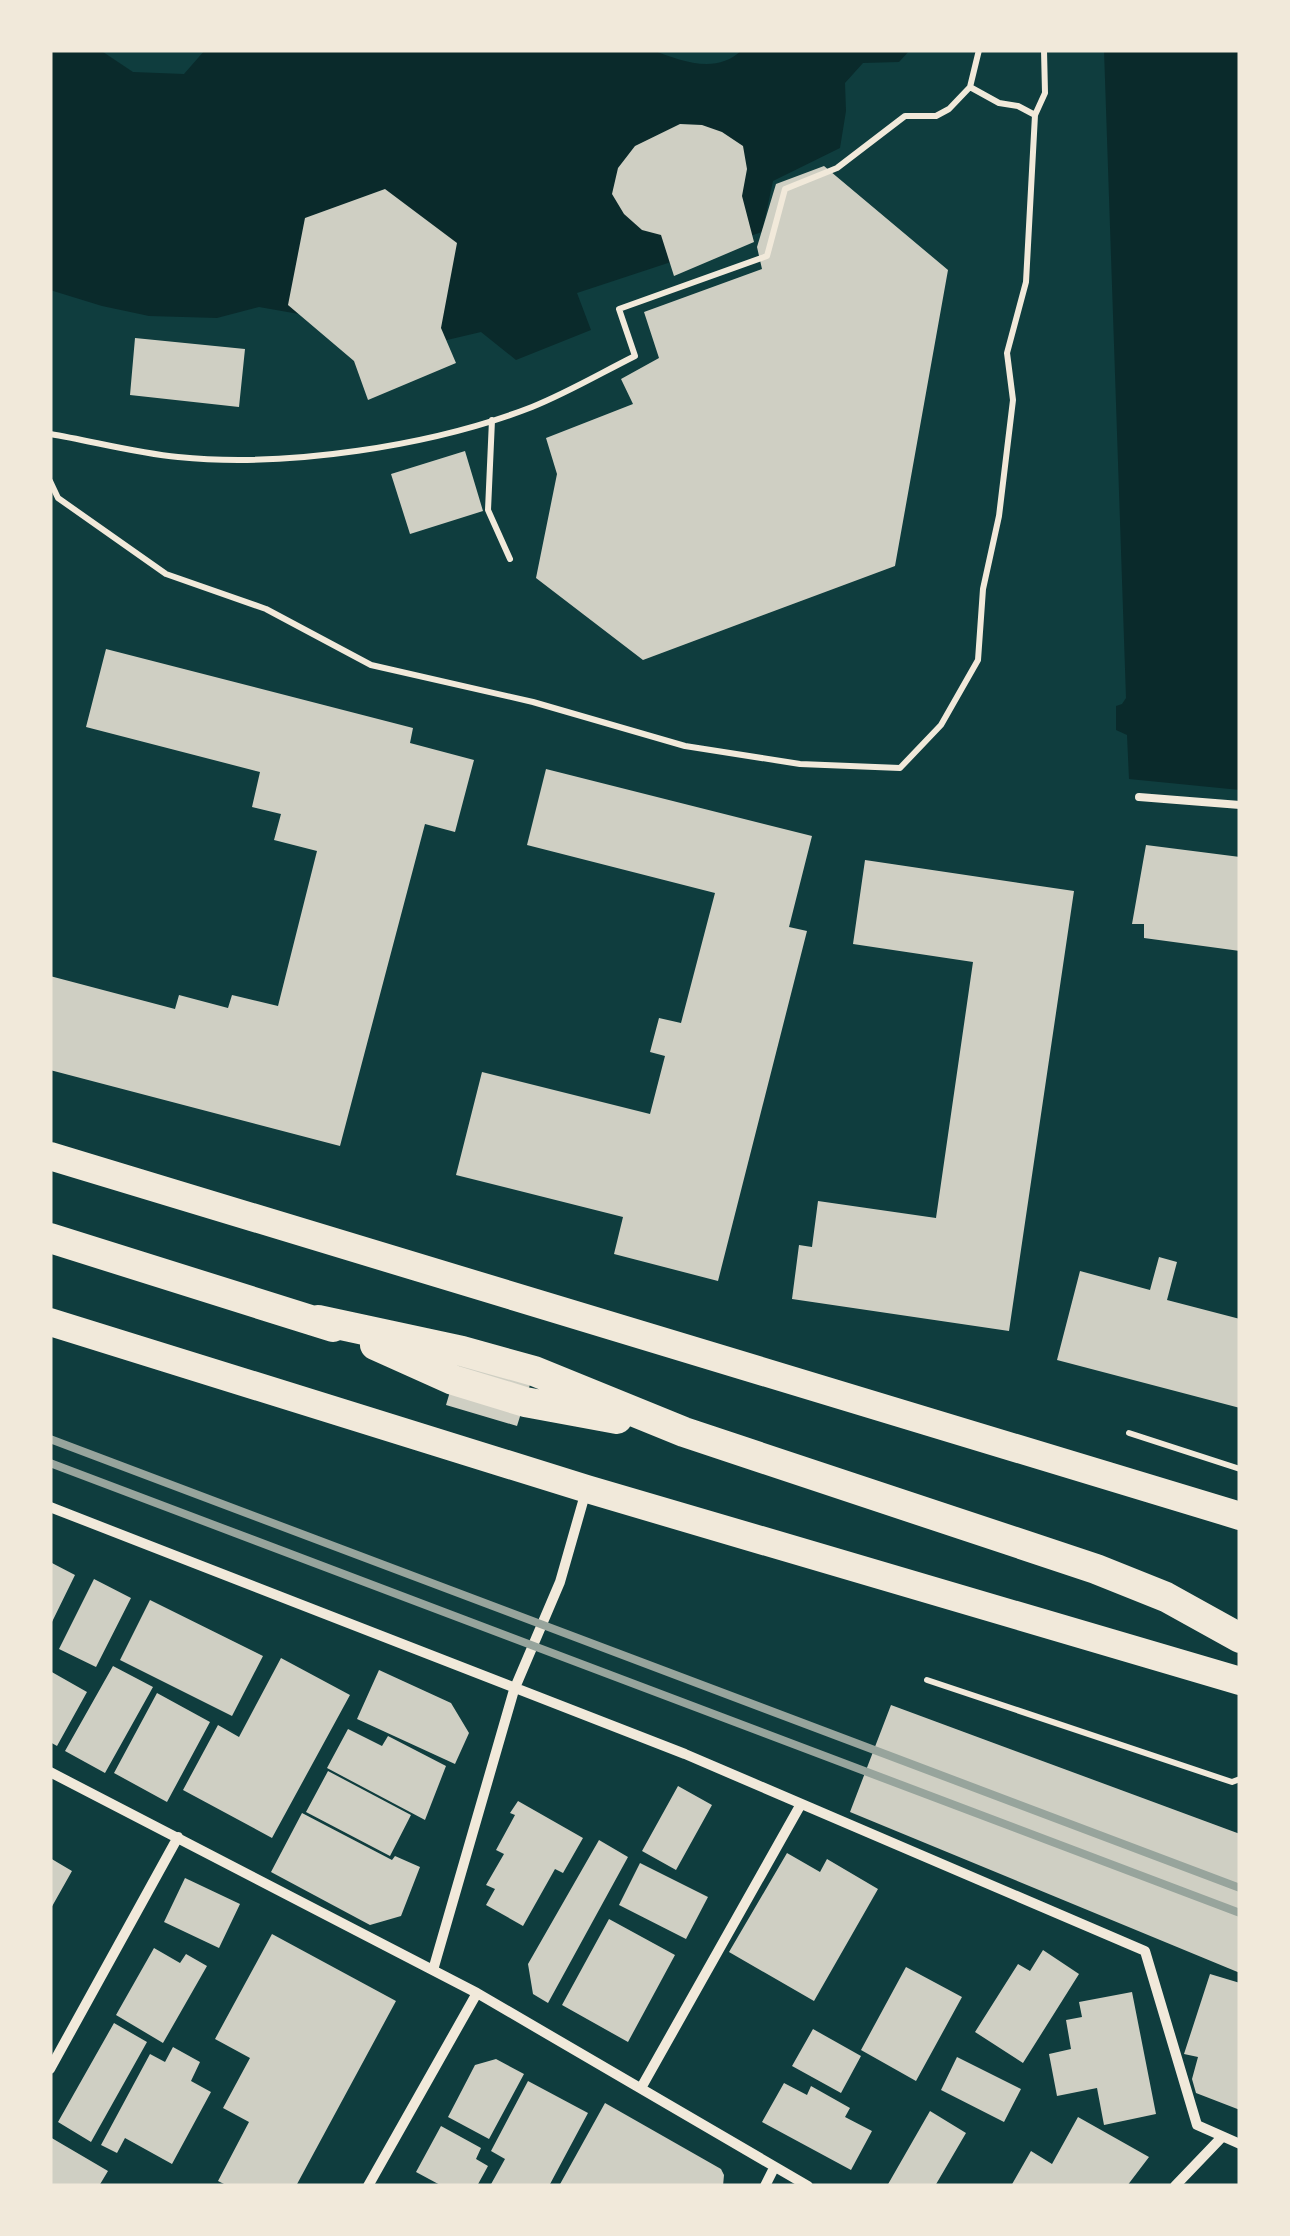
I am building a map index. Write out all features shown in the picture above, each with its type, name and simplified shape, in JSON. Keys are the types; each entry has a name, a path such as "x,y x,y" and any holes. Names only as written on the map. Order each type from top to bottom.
{"highway":[{"path":"50,1156 1240,1516"},
{"path":"50,1238 318,1320 534,1371 684,1432 1096,1569 1166,1598 1240,1638"},
{"path":"50,1322 587,1489 1240,1681"}],"street":[{"path":"433,1970 514,1690 560,1582 587,1489"},
{"path":"50,1507 685,1754 1145,1951 1197,2125 1240,2144"},
{"path":"50,1772 477,1993 808,2186"},
{"path":"641,2088 801,1804"},
{"path":"50,2070 178,1837"},
{"path":"368,2186 477,1993"},
{"path":"1175,2186 1222,2137"},
{"path":"764,2186 774,2168"}],"lane":[{"path":"1139,797 1240,804"}],"path":[{"path":"50,434 177,457 255,460 328,454 456,433 534,406 636,356 619,310 767,256 786,189 837,168 905,116 936,116 950,109 970,87 979,50"},
{"path":"50,481 58,498 166,574 266,610 372,665 533,702 685,746 800,764 900,768 941,725 978,660 983,589 1000,516 1013,400 1007,353 1026,282 1035,114 1045,93 1044,50"},
{"path":"970,87 998,103 1035,114"},
{"path":"492,420 488,510 510,559"},
{"path":"1129,1433 1240,1468"},
{"path":"927,1680 1232,1782 1240,1779"}],"water":[{"path":"50,50 100,50 133,72 184,74 205,50 652,50 710,64 732,58 742,50 910,50 899,62 863,63 845,83 846,111 840,148 773,181 762,232 577,293 591,330 516,360 481,332 447,340 259,307 217,318 149,316 50,290"},
{"path":"1104,50 1240,50 1240,790 1129,779 1127,735 1116,730 1116,706 1126,698"}],"building":[{"path":"680,124 702,125 743,146 747,169 742,196 754,242 674,276 661,235 642,230 624,214 612,194 618,168 635,146"},
{"path":"824,166 948,270 895,566 643,660 536,578 557,474 546,438 633,404 621,379 659,358 644,312 762,269 757,247 776,184"},
{"path":"385,189 457,243 441,328 456,363 368,400 354,361 288,305 305,218"},
{"path":"135,338 245,349 239,407 130,395"},
{"path":"465,451 483,511 410,534 391,474"},
{"path":"106,649 413,728 410,743 474,760 455,832 425,824 340,1146 50,1070 50,976 175,1009 179,995 228,1008 232,995 278,1006 317,851 274,840 281,814 252,807 260,772 86,727"},
{"path":"546,769 812,836 789,927 807,931 718,1281 614,1254 623,1217 456,1175 482,1072 650,1114 665,1056 650,1052 659,1018 681,1023 715,893 527,845"},
{"path":"1146,845 1240,857 1240,951 1144,938 1144,924 1132,924"},
{"path":"865,860 1074,891 1009,1331 792,1299 799,1245 812,1247 818,1201 936,1218 973,962 853,944"},
{"path":"1159,1257 1177,1262 1167,1300 1240,1319 1240,1408 1057,1360 1080,1271 1150,1290"},
{"path":"462,1351 538,1359 517,1426 446,1405"},
{"path":"50,1562 75,1575 50,1626"},
{"path":"94,1579 131,1598 96,1667 59,1649"},
{"path":"150,1600 263,1656 232,1716 120,1660"},
{"path":"281,1658 350,1695 272,1838 183,1790 218,1725 239,1737"},
{"path":"113,1666 153,1687 105,1773 65,1751"},
{"path":"379,1670 451,1703 469,1733 455,1764 357,1719"},
{"path":"50,1671 87,1692 57,1746 50,1742"},
{"path":"157,1693 210,1722 167,1802 114,1773"},
{"path":"891,1705 1240,1834 1240,1973 850,1812"},
{"path":"348,1729 382,1746 388,1736 446,1766 425,1820 327,1768"},
{"path":"328,1771 411,1815 390,1856 306,1812"},
{"path":"678,1786 712,1805 676,1870 642,1851"},
{"path":"518,1801 583,1838 563,1873 555,1869 523,1926 486,1905 495,1889 486,1885 504,1854 496,1850"},
{"path":"302,1813 392,1860 395,1856 420,1867 401,1916 370,1925 271,1872"},
{"path":"599,1840 628,1857 548,2003 533,1994 528,1964"},
{"path":"787,1853 820,1872 827,1859 878,1889 814,2001 729,1952"},
{"path":"50,1858 72,1871 50,1910"},
{"path":"640,1863 708,1897 686,1939 619,1905"},
{"path":"185,1878 240,1904 219,1948 164,1922"},
{"path":"609,1919 675,1955 628,2042 562,2005"},
{"path":"272,1934 396,2001 296,2186 228,2186 218,2181 249,2122 223,2108 250,2058 215,2039"},
{"path":"154,1948 180,1963 186,1954 207,1966 163,2043 116,2015"},
{"path":"1043,1950 1079,1974 1023,2063 975,2032 1018,1964 1030,1971"},
{"path":"906,1967 962,1997 916,2081 861,2050"},
{"path":"1210,1974 1240,1983 1240,2110 1196,2093 1192,2079 1198,2057 1184,2054"},
{"path":"1132,1992 1156,2114 1104,2125 1097,2088 1057,2096 1049,2054 1071,2049 1066,2020 1082,2017 1079,2002"},
{"path":"114,2023 147,2042 91,2142 58,2122"},
{"path":"813,2029 861,2056 841,2093 792,2066"},
{"path":"173,2047 200,2062 191,2081 211,2092 172,2164 125,2138 117,2153 101,2145 150,2054 165,2062"},
{"path":"957,2057 1021,2089 1004,2122 941,2090"},
{"path":"496,2059 524,2074 489,2139 448,2117 475,2065"},
{"path":"528,2081 588,2113 549,2186 490,2186 505,2159 491,2151"},
{"path":"784,2083 807,2095 811,2086 850,2108 845,2117 872,2131 851,2170 762,2122"},
{"path":"605,2103 721,2169 723,2186 559,2186"},
{"path":"930,2111 966,2133 935,2186 887,2186"},
{"path":"1078,2117 1149,2157 1127,2186 1011,2186 1031,2151 1052,2164"},
{"path":"441,2126 481,2148 476,2159 488,2166 477,2186 442,2186 416,2172"},
{"path":"50,2137 108,2171 99,2186 50,2186"}],"railway":[{"path":"50,1439 1240,1888"},
{"path":"50,1463 1240,1913"}]}
